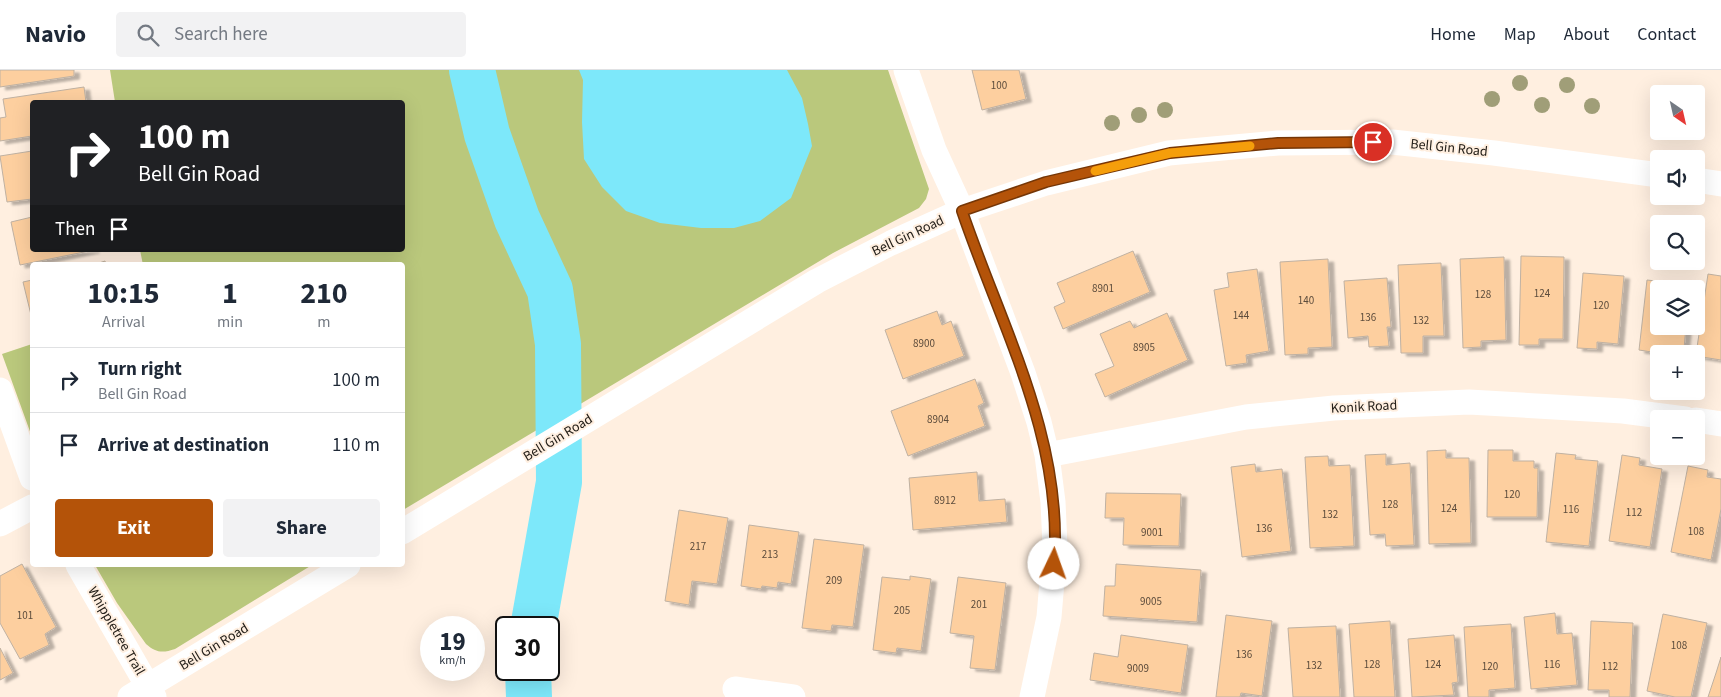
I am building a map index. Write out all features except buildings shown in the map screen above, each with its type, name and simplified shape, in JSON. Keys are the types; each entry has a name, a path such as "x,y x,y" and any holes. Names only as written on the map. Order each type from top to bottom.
{"street":[{"path":"906,70 934,150 962,211 1023,373 1039,422 1047,455 1053,502 1055,546 1049,617 1032,697"},
{"name":"Bell Gin Road","path":"405,530 817,281 891,243 962,211 1046,182 1170,153 1278,143 1392,142 1494,152 1650,174"},
{"path":"1705,181 1721,184"},
{"path":"0,390 30,472"},
{"name":"Konik Road","path":"1047,455 1246,417 1334,408 1469,402 1623,411 1650,414"},
{"path":"1705,421 1721,424"},
{"path":"0,524 30,508"},
{"name":"Whippletree Trail","path":"79,567 144,694"},
{"name":"Bell Gin Road","path":"144,694 345,567"},
{"path":"735,688 793,697"}],"green space":[{"path":"110,70 888,70 929,189 926,199 919,208 833,253 405,509 405,262 142,262 140,252 405,252 405,100 115,100"},
{"path":"30,345 30,431 2,354"},
{"path":"96,567 309,567 175,649 163,652 156,651 146,644 117,603"}],"water":[{"path":"579,70 787,70 802,98 812,146 791,198 760,221 734,228 701,228 660,223 626,211 602,187 584,159 582,122 583,80"}],"waterway":[{"path":"472,70 487,134 517,219 550,290 558,344 559,482 535,616"},
{"path":"528,681 529,697"}],"slow traffic":[{"path":"1095,171 1170,153 1250,146"}],"route":[{"path":"1054,564 1053,502 1047,455 1039,422 1023,373 962,211 1046,182 1170,153 1278,143 1373,142"}]}
